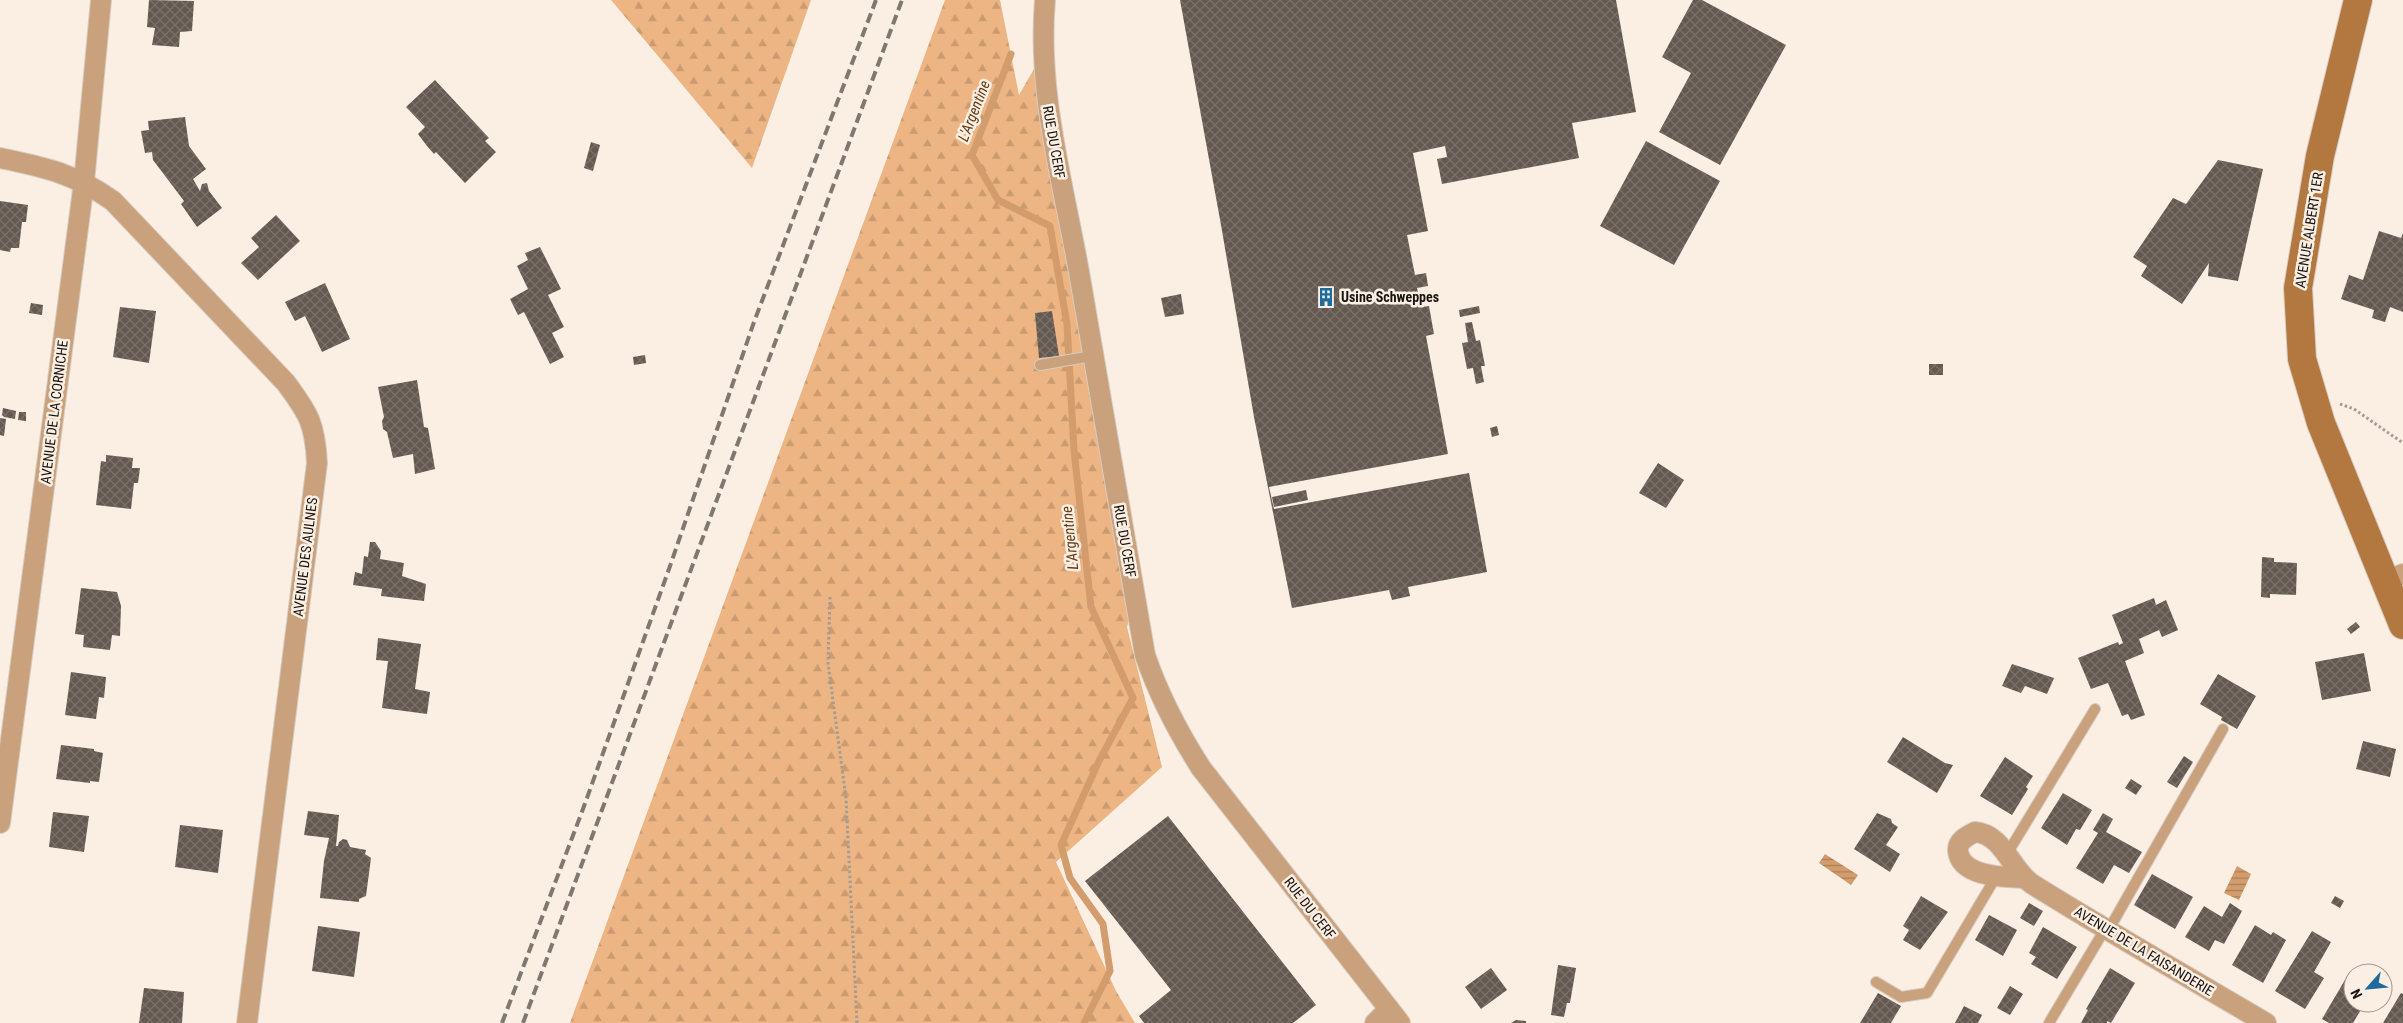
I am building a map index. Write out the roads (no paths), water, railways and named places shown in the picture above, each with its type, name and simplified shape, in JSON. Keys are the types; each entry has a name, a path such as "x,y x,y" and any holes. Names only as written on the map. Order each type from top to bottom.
{"main road":[{"name":"AVENUE ALBERT 1ER","path":"2358,0 2320,156 2298,288 2302,359 2321,423 2394,577 2403,626"}],"street":[{"name":"AVENUE DE LA CORNICHE","path":"0,824 84,182 101,0"},
{"name":"RUE DU CERF","path":"1045,0 1042,37 1045,92 1087,357 1145,655 1158,692 1180,735 1201,768 1394,1016 1375,1023"},
{"name":"AVENUE DES AULNES","path":"0,158 49,167 84,182 113,201 286,383 304,408 315,433 316,473 247,1023"},
{"name":"AVENUE DE LA FAISANDERIE","path":"2023,878 1976,871 1965,865 1960,858 1958,848 1960,842 1975,832 1989,835 2007,854 2023,878 2106,930 2266,1023"}],"lane":[{"path":"1040,365 1087,357"},
{"path":"2007,854 2095,709"},
{"path":"2049,1023 2106,930 2223,729"},
{"path":"1876,982 1901,997 1927,993 1996,875"}],"waterway":[{"name":"L'Argentine","path":"1011,54 972,155 998,200 1050,226 1067,324 1074,450 1091,607 1133,698 1099,761 1061,845 1070,878 1103,924 1110,971 1084,1023"}],"railway":[{"path":"502,1023 583,809 669,569 754,322 876,0"},
{"path":"523,1023 902,0"}],"place":[{"name":"Usine Schweppes","path":"1326,297"}]}
